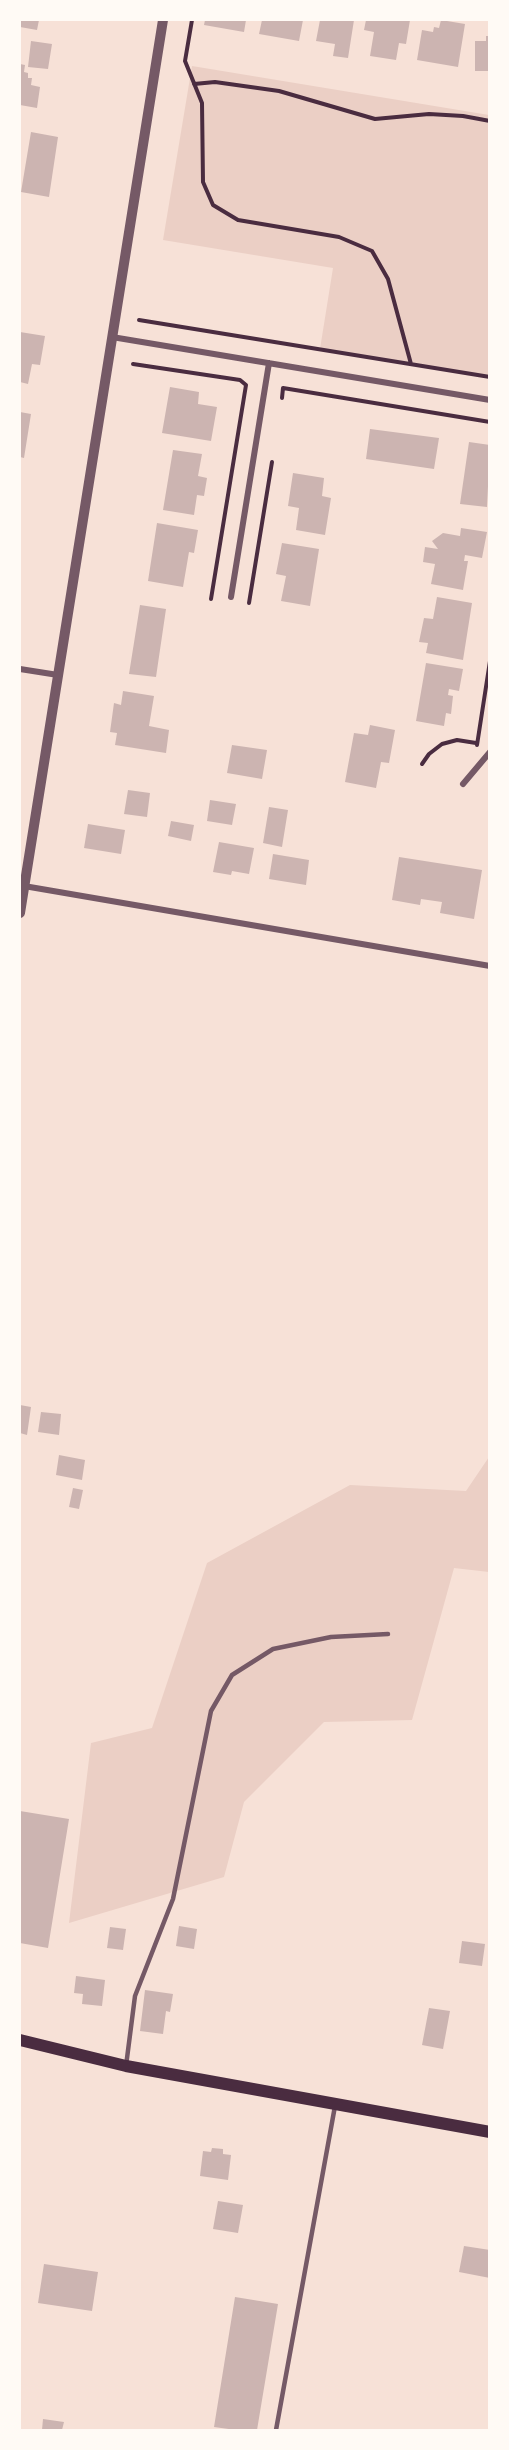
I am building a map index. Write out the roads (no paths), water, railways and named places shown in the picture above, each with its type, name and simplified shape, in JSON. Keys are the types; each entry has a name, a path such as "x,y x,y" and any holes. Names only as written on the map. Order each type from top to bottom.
{"main road":[{"path":"20,2040 126,2066 335,2106 489,2132"}],"street":[{"path":"20,913 162,20"},
{"path":"112,337 489,400"},
{"path":"231,597 269,363"},
{"path":"20,669 58,675"},
{"path":"463,784 489,752"},
{"path":"24,886 489,966"}],"lane":[{"path":"126,2066 135,1996 173,1899 211,1710 232,1675 273,1649 331,1637 388,1634"},
{"path":"276,2430 335,2106"}]}
